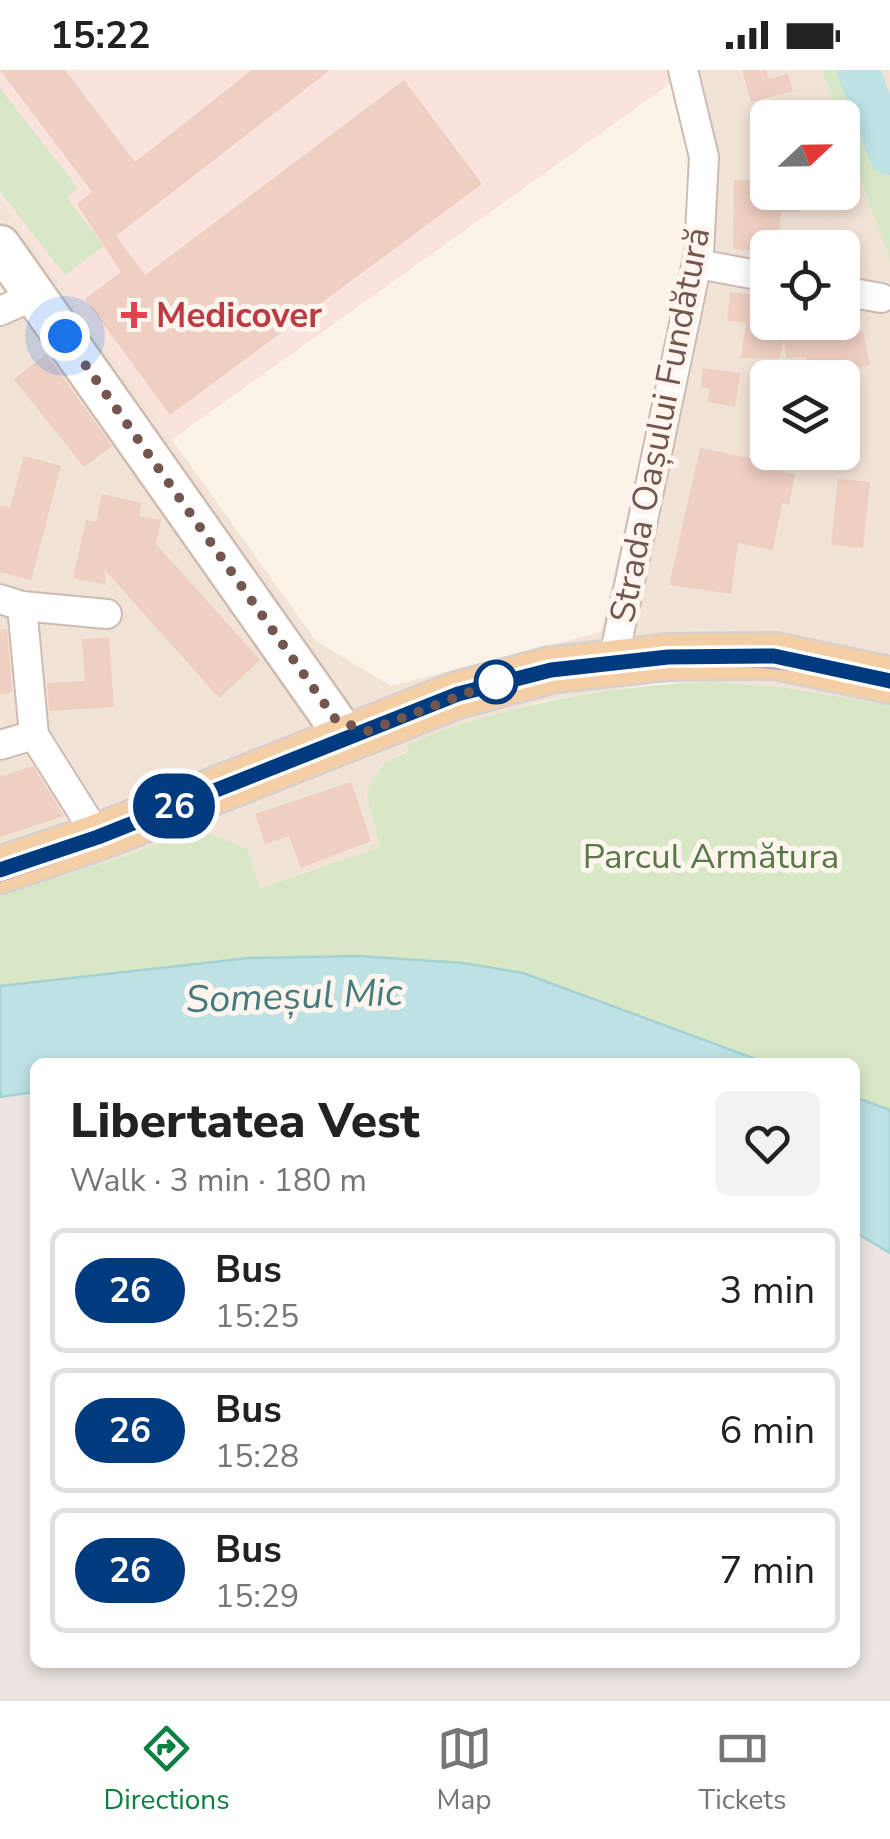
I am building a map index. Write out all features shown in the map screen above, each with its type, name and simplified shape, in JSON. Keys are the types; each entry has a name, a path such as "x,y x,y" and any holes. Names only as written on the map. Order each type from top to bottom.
{"main road":[{"path":"0,870 98,837 345,735 496,682 613,662 774,656 890,680"}],"street":[{"name":"Strada Oașului Fundătură","path":"613,662 698,264 704,157 683,70"},
{"path":"0,246 18,303 345,735"},
{"path":"698,264 750,274"},
{"path":"860,294 881,298"},
{"path":"98,837 34,735 11,602 106,614"},
{"path":"0,745 34,735"}],"shaded area":[{"path":"0,70 676,70 678,78 171,440 0,199"},
{"path":"676,70 822,70 833,100 750,100 750,210 860,210 860,175 890,260 890,705 781,687 712,682 657,683 542,701 411,742 409,750 383,764 366,793 381,847 259,888 195,828 126,856 0,895 0,296 6,293 0,286 0,199 316,641 391,686 601,632 688,249 689,132"},
{"path":"870,70 890,70 890,121"},
{"path":"30,1093 30,1668 860,1668 860,1235 890,1253 890,1699 0,1699 0,1097"}],"green space":[{"path":"822,70 870,70 890,121 890,260 860,176 860,100 833,100"},
{"path":"0,88 78,188 67,198 104,246 65,275 0,192"},
{"name":"Parcul Armătura","path":"712,682 781,687 890,705 890,1110 860,1099 860,1058 753,1058 523,973 463,963 359,956 0,986 0,895 126,856 196,828 247,849 260,888 380,847 366,793 383,764 409,751 407,744 519,708 595,693"}],"water":[{"name":"Someșul Mic","path":"359,956 463,963 523,973 753,1058 30,1058 30,1093 0,1097 0,986 249,958"},
{"path":"860,1099 890,1110 890,1253 860,1235"}],"building":[{"path":"0,70 65,70 135,162 252,70 330,70 116,236 145,275 404,80 482,184 170,415 85,299 121,272 77,204 92,192"},
{"path":"742,70 766,70 769,79 788,74 793,91 750,100"},
{"path":"734,180 750,180 750,210 800,210 781,212 780,230 750,230 750,250 733,249"},
{"path":"730,292 750,294 750,340 784,340 780,358 741,358 746,323 727,321"},
{"path":"863,331 870,365 860,367 860,360 786,358 784,340 860,340"},
{"path":"46,354 112,446 84,467 14,379"},
{"path":"703,368 740,373 735,407 708,402 710,389 701,387"},
{"path":"700,448 750,458 750,470 795,474 789,505 782,503 773,550 738,543 731,594 669,585"},
{"path":"24,456 61,466 31,580 0,572 0,505 10,508"},
{"path":"838,479 870,482 863,548 831,545"},
{"path":"102,494 142,503 139,516 161,520 156,544 260,660 219,698 104,569 106,585 73,578 86,520 96,522"},
{"path":"7,629 12,692 0,695 0,630"},
{"path":"109,637 114,707 49,711 47,683 85,681 82,639"},
{"path":"33,766 64,816 0,837 0,777"},
{"path":"351,782 371,841 301,868 289,836 265,844 255,814"}],"waterway":[{"path":"858,70 890,154"}],"tram line":[{"path":"0,881 439,711 534,681 642,666 724,664 890,686"},
{"path":"0,864 162,804"}],"bus line":[{"name":"26","path":"0,870 98,837 335,746 458,694 551,670 668,657 774,656 890,681"}],"place":[{"name":"Medicover","path":"134,315"}],"route":[{"path":"65,336 336,720 368,731 496,682"}]}
